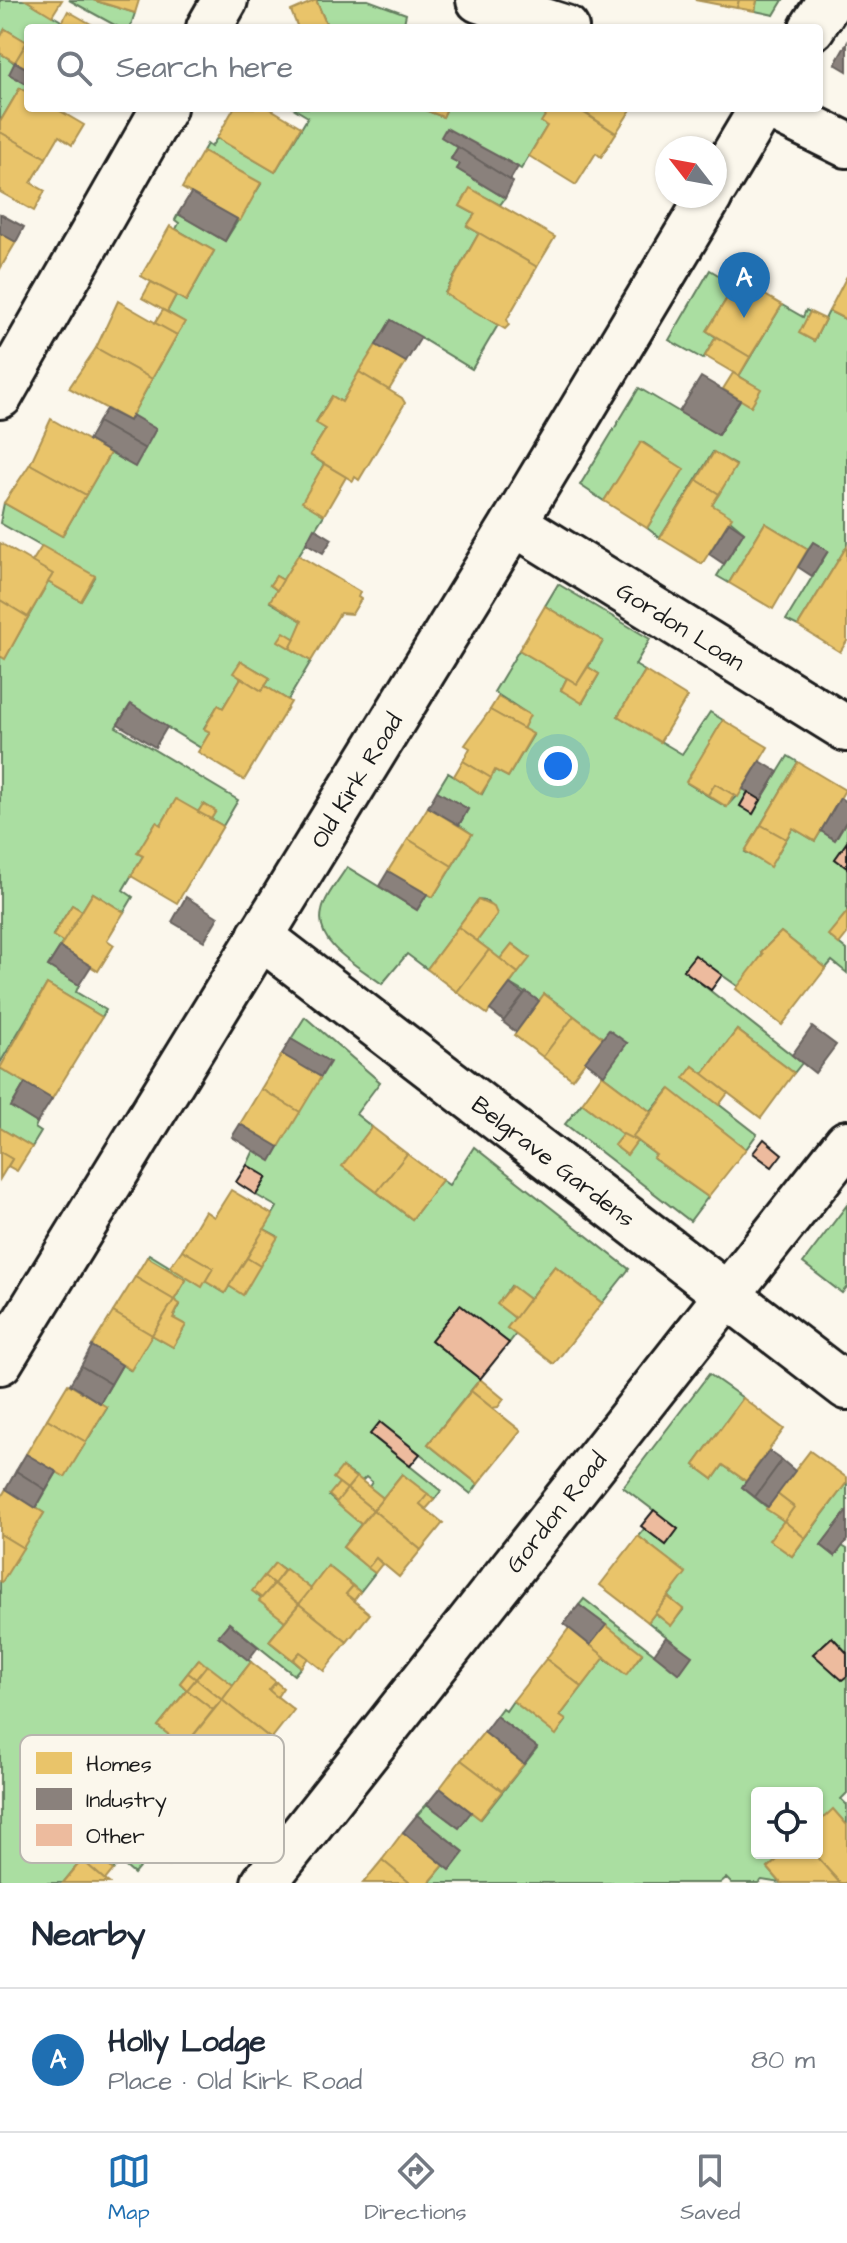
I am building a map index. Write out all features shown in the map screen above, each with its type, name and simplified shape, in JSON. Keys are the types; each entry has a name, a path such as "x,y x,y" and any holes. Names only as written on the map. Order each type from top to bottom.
{"street":[{"path":"211,24 225,0"},
{"path":"479,0 554,24"},
{"path":"815,24 830,0"},
{"path":"0,396 162,112"},
{"path":"727,167 760,112"},
{"path":"780,112 847,145"},
{"name":"Old Kirk Road","path":"0,1362 514,523 703,208"},
{"name":"Gordon Loan","path":"514,523 847,729"},
{"name":"Belgrave Gardens","path":"260,936 847,1387"},
{"name":"Gordon Road","path":"284,1858 847,1143"},
{"name":"Gordon Road","path":"264,1883 280,1863"}],"green space":[{"path":"0,0 26,0 63,22 24,24 24,41 5,29 0,38"},
{"path":"69,0 93,0 135,13 131,24 113,24"},
{"path":"316,0 368,0 406,14 404,24 326,24"},
{"path":"757,0 783,0 774,15 755,11"},
{"path":"0,53 20,69 24,76 24,90 20,88 0,122"},
{"path":"300,112 430,112 443,117 445,112 548,112 542,122 547,126 521,169 502,158 500,160 441,137 458,147 451,158 460,164 457,169 505,198 500,205 470,189 460,206 475,214 467,226 479,233 445,293 498,325 472,369 391,320 342,402 332,396 316,422 326,429 310,455 324,464 303,502 324,515 283,580 276,576 270,585 277,590 270,602 302,621 295,639 284,633 279,641 311,661 288,700 265,686 270,678 241,661 234,673 241,678 223,708 218,705 204,728 210,732 201,748 130,705 116,727 238,800 223,826 211,819 215,811 204,804 198,812 176,800 161,825 156,822 138,852 143,856 123,890 133,897 124,912 93,893 82,911 72,905 53,935 63,942 48,966 79,985 76,992 106,1010 102,1017 47,984 0,1063 0,656 5,658 48,582 81,601 95,577 0,523 4,503 62,536 110,453 134,466 132,415 184,322 167,312 176,295 186,301 214,251 176,229 179,223 175,220 178,214 225,241 261,184 203,151 207,144 211,147 217,138 275,172 308,117"},
{"path":"710,270 735,285 707,331 716,337 703,359 669,340"},
{"path":"782,305 803,317 806,310 810,312 800,333 814,341 829,311 847,320 847,546 798,626 786,620 828,551 813,542 808,549 765,523 729,583 717,576 744,532 712,505 736,465 713,452 660,538 647,528 683,469 642,442 604,501 580,485 639,388 718,435 740,400 760,389 739,376"},
{"path":"558,584 650,639 635,665 645,671 618,716 682,754 710,712 723,720 687,783 726,807 743,789 748,792 740,806 753,813 788,756 798,762 745,852 770,866 793,828 815,841 821,831 835,839 847,820 847,842 835,859 847,868 847,912 829,935 847,950 847,973 832,961 826,968 781,932 761,952 763,954 739,987 695,956 684,970 802,1063 794,1073 737,1030 703,1074 693,1066 685,1078 757,1134 746,1149 669,1090 651,1112 602,1075 627,1043 603,1038 545,994 539,1001 510,984 529,957 512,944 500,959 477,941 497,914 486,901 478,900 427,969 407,954 382,984 332,945 321,923 329,894 347,867 417,910 427,894 433,897 472,834 459,825 468,809 437,791 448,773 482,794 495,770 508,777 533,735 523,729 529,715 494,692 519,650 567,678 561,690 583,702 599,674 588,667 603,641 545,606"},
{"path":"305,1017 380,1082 356,1114 372,1127 343,1166 412,1219 442,1180 449,1185 474,1147 629,1269 602,1303 555,1266 529,1299 511,1286 498,1304 515,1318 507,1328 516,1334 509,1343 460,1305 432,1341 480,1379 428,1444 478,1484 471,1494 380,1422 371,1435 441,1491 434,1500 402,1474 383,1498 369,1487 372,1482 366,1477 362,1481 342,1467 339,1483 329,1496 361,1524 343,1547 375,1573 360,1592 328,1566 311,1589 275,1563 253,1591 285,1621 269,1641 301,1667 294,1675 229,1623 219,1636 251,1662 233,1685 198,1660 180,1683 187,1690 158,1726 169,1735 20,1735 20,1863 79,1863 63,1883 0,1883 0,1581 44,1513 36,1508 57,1472 65,1476 107,1408 100,1403 122,1365 130,1370 152,1335 173,1347 185,1326 173,1318 180,1305 174,1300 186,1280 147,1257 149,1254 201,1286 205,1281 225,1293 229,1286 243,1294 277,1236 264,1229 277,1207 256,1195 267,1177 247,1165 254,1150 329,1062 291,1039"},
{"path":"0,1068 25,1083 11,1107 37,1123 35,1128 41,1132 32,1147 0,1128"},
{"path":"582,1103 623,1134 615,1145 626,1154 637,1141 656,1155 654,1159 708,1197 690,1221 565,1124"},
{"path":"847,1205 847,1287 842,1293 803,1263"},
{"path":"709,1374 743,1398 694,1465 713,1479 723,1465 746,1481 742,1487 784,1521 770,1540 792,1556 847,1482 847,1511 821,1545 835,1556 842,1546 847,1549 847,1653 832,1637 813,1654 847,1676 847,1793 841,1799 847,1805 847,1825 833,1810 823,1819 823,1787 751,1787 751,1859 778,1859 768,1868 781,1883 762,1880 758,1883 731,1883 726,1878 720,1883 429,1883 444,1865 451,1869 464,1852 417,1815 427,1804 458,1827 471,1812 481,1819 537,1748 496,1716 502,1708 506,1711 513,1701 556,1734 566,1721 560,1716 604,1658 626,1674 642,1654 579,1605 584,1599 679,1673 691,1656 648,1622 655,1613 671,1625 683,1610 668,1597 685,1573 638,1536 645,1528 666,1545 678,1529 623,1487"},
{"path":"105,1863 119,1863 113,1870"},
{"path":"121,1863 143,1863 134,1874"}],"building: Homes":[{"path":"26,0 62,0 52,16"},
{"path":"93,0 139,0 135,13"},
{"path":"316,0 326,24 296,24 291,11"},
{"path":"695,0 739,0 737,8"},
{"path":"739,0 757,0 755,11 737,8"},
{"path":"68,11 91,24 61,24"},
{"path":"5,29 24,40 24,47 15,62 0,53 0,38"},
{"path":"24,47 24,67 15,62"},
{"path":"20,88 24,90 24,112 62,112 84,125 72,145 59,136 46,158 0,132 0,122"},
{"path":"232,112 276,112 301,127 275,172 217,138"},
{"path":"547,112 582,112 616,133 601,157 596,153 576,185 529,156 547,126 541,122"},
{"path":"584,112 629,112 616,133"},
{"path":"0,132 46,158 31,183 45,191 34,211 0,192"},
{"path":"203,151 261,183 240,221 182,188"},
{"path":"470,188 555,237 537,267 467,226 475,214 460,206"},
{"path":"170,226 214,251 186,301 141,276"},
{"path":"0,233 16,242 0,269"},
{"path":"479,233 537,267 507,319 509,325 505,329 445,294"},
{"path":"847,276 847,320 829,311"},
{"path":"151,282 176,295 167,312 142,298"},
{"path":"735,285 756,298 760,292 782,305 750,357 707,331"},
{"path":"118,301 177,335 152,379 96,348"},
{"path":"163,310 185,322 177,335 155,323"},
{"path":"810,312 825,319 814,341 799,333"},
{"path":"716,337 750,357 739,376 705,356"},
{"path":"376,345 406,362 389,390 359,372"},
{"path":"96,348 152,379 129,421 69,388"},
{"path":"359,372 402,398 405,403 359,480 355,477 353,481 310,455 326,429 316,423 332,396 342,402"},
{"path":"733,373 761,389 751,406 723,389"},
{"path":"51,419 110,453 86,495 30,464"},
{"path":"641,442 684,469 647,528 604,501"},
{"path":"714,452 736,466 719,494 697,480"},
{"path":"30,464 86,495 62,536 4,503"},
{"path":"324,464 346,477 324,515 302,502"},
{"path":"697,480 719,494 712,505 732,517 702,564 660,538"},
{"path":"765,523 808,549 773,609 729,583"},
{"path":"0,543 53,574 28,617 0,600"},
{"path":"42,546 95,576 81,601 48,582 53,574 32,562"},
{"path":"847,546 847,641 840,652 798,626"},
{"path":"298,555 360,592 358,597 361,599 352,614 340,613 311,661 290,648 302,621 270,601"},
{"path":"276,576 283,580 277,590 270,585"},
{"path":"0,600 28,617 5,659 0,656"},
{"path":"545,606 603,641 577,684 519,650"},
{"path":"284,632 295,639 290,648 278,641"},
{"path":"241,661 270,678 262,691 233,673"},
{"path":"588,667 599,674 582,703 561,690 567,678 577,684"},
{"path":"645,671 687,697 660,742 618,716"},
{"path":"241,678 262,691 265,686 291,702 244,780 198,752 210,732 204,729 218,705 223,708"},
{"path":"498,697 530,715 523,729 490,710"},
{"path":"490,710 533,734 508,777 495,770 491,778 463,761 470,748 465,745"},
{"path":"723,720 768,747 738,797 715,784 708,795 686,782"},
{"path":"463,761 491,778 481,794 454,776"},
{"path":"798,762 845,790 815,841 793,828 786,839 761,825"},
{"path":"715,784 734,795 727,807 708,795"},
{"path":"176,799 223,826 177,903 131,876 143,856 137,853 156,822 161,825"},
{"path":"203,804 216,811 211,819 198,812"},
{"path":"428,807 472,834 452,866 408,839"},
{"path":"761,825 786,839 770,867 745,851"},
{"path":"408,839 452,866 433,897 388,871"},
{"path":"93,893 124,912 107,940 114,945 98,971 60,947"},
{"path":"478,900 494,907 497,914 477,941 458,927"},
{"path":"72,905 82,911 63,942 53,936"},
{"path":"847,912 847,934 839,944 828,935"},
{"path":"458,927 489,950 457,992 427,969"},
{"path":"781,932 826,968 782,1025 736,989 763,954 761,952"},
{"path":"512,944 530,958 518,973 500,959"},
{"path":"489,950 518,973 487,1014 457,992"},
{"path":"47,984 102,1017 52,1099 0,1068"},
{"path":"544,994 574,1016 543,1057 514,1035"},
{"path":"574,1016 603,1038 572,1079 543,1057"},
{"path":"737,1030 794,1073 761,1118 703,1074"},
{"path":"282,1054 321,1077 300,1112 261,1089"},
{"path":"693,1066 728,1093 719,1105 684,1078"},
{"path":"602,1075 651,1112 630,1140 582,1103"},
{"path":"261,1089 300,1112 279,1147 240,1124"},
{"path":"670,1089 746,1149 708,1197 653,1158 656,1155 633,1137"},
{"path":"372,1127 407,1154 377,1192 342,1166"},
{"path":"0,1128 32,1147 17,1171 8,1166 12,1159 0,1152"},
{"path":"623,1134 637,1141 627,1155 614,1145"},
{"path":"0,1152 12,1159 0,1179"},
{"path":"407,1154 442,1180 412,1219 377,1192"},
{"path":"231,1190 273,1215 225,1293 205,1281 213,1268 182,1250 205,1211 214,1217"},
{"path":"264,1229 278,1237 260,1266 247,1258"},
{"path":"182,1250 213,1268 202,1287 170,1267"},
{"path":"147,1257 186,1280 174,1300 135,1277"},
{"path":"247,1258 260,1266 243,1295 229,1286"},
{"path":"555,1266 602,1303 554,1364 507,1328"},
{"path":"135,1277 174,1300 152,1335 113,1312"},
{"path":"512,1286 529,1299 515,1318 497,1304"},
{"path":"174,1300 180,1304 173,1318 186,1325 173,1347 152,1335"},
{"path":"113,1312 152,1335 131,1370 92,1346"},
{"path":"480,1379 504,1399 498,1407 492,1408 471,1391"},
{"path":"68,1384 107,1407 86,1442 47,1419"},
{"path":"471,1391 521,1431 478,1484 428,1444"},
{"path":"743,1398 784,1429 746,1481 723,1465 713,1479 694,1465"},
{"path":"47,1419 86,1442 65,1477 26,1454"},
{"path":"810,1451 847,1478 847,1482 805,1538 784,1521 794,1507 777,1494"},
{"path":"342,1467 356,1478 347,1489 333,1478"},
{"path":"402,1474 428,1494 420,1504 443,1523 421,1550 373,1510"},
{"path":"357,1477 383,1498 373,1510 347,1489"},
{"path":"339,1483 347,1489 337,1502 329,1495"},
{"path":"6,1489 44,1513 23,1548 0,1534 0,1499"},
{"path":"347,1489 373,1510 361,1524 336,1503"},
{"path":"428,1494 434,1500 426,1509 420,1504"},
{"path":"777,1494 794,1507 784,1521 766,1509"},
{"path":"373,1510 421,1550 399,1577 376,1558 368,1568 343,1547"},
{"path":"784,1521 805,1538 792,1556 769,1540"},
{"path":"0,1534 23,1548 2,1582 0,1581"},
{"path":"638,1536 686,1573 648,1622 600,1585"},
{"path":"376,1558 382,1564 375,1573 368,1568"},
{"path":"275,1563 284,1570 274,1584 264,1576"},
{"path":"328,1566 353,1586 346,1594 370,1614 347,1642 299,1604"},
{"path":"286,1569 311,1589 299,1604 274,1584"},
{"path":"264,1576 274,1584 262,1598 252,1591"},
{"path":"274,1584 299,1604 285,1621 259,1601"},
{"path":"353,1586 360,1592 354,1600 346,1594"},
{"path":"668,1597 683,1609 671,1626 655,1613"},
{"path":"299,1604 347,1642 324,1671 300,1652 293,1660 269,1641"},
{"path":"606,1625 642,1653 626,1675 590,1645"},
{"path":"569,1628 605,1657 582,1687 546,1659"},
{"path":"300,1652 308,1658 301,1667 293,1660"},
{"path":"199,1659 207,1666 196,1679 188,1673"},
{"path":"546,1659 582,1687 560,1716 566,1720 556,1735 513,1701"},
{"path":"251,1662 276,1682 269,1690 294,1710 274,1735 266,1735 222,1700"},
{"path":"207,1665 233,1685 222,1700 196,1679"},
{"path":"188,1673 196,1679 187,1690 180,1683"},
{"path":"196,1679 222,1700 213,1710 187,1690"},
{"path":"276,1682 283,1688 277,1697 269,1690"},
{"path":"187,1690 213,1710 193,1735 169,1735 158,1726"},
{"path":"222,1700 266,1735 194,1735"},
{"path":"484,1732 524,1764 502,1791 461,1760"},
{"path":"461,1760 502,1791 480,1819 440,1788"},
{"path":"833,1809 847,1825 847,1883 840,1883 818,1859 823,1859 823,1818"},
{"path":"403,1832 444,1865 429,1883 410,1883 382,1860"},
{"path":"778,1859 818,1859 840,1883 781,1883 768,1868"},
{"path":"382,1860 410,1883 363,1883"},
{"path":"80,1863 85,1863 109,1883 63,1883"},
{"path":"85,1863 105,1863 113,1870 105,1880"}],"building: Industry":[{"path":"847,43 847,71 835,64"},
{"path":"15,62 24,67 24,83 9,74"},
{"path":"446,128 518,167 510,180 441,137"},
{"path":"458,147 513,182 505,198 457,169 460,164 451,159"},
{"path":"191,193 237,219 225,241 178,214"},
{"path":"0,214 24,227 16,242 0,233"},
{"path":"391,320 421,337 406,362 376,345"},
{"path":"701,377 740,400 718,435 679,412"},
{"path":"106,409 129,421 132,415 156,429 145,449 98,422"},
{"path":"98,422 145,449 135,467 88,440"},
{"path":"729,522 744,532 724,564 709,554"},
{"path":"314,528 332,539 323,553 306,543"},
{"path":"813,542 828,551 812,576 798,567"},
{"path":"131,704 167,727 155,747 118,724"},
{"path":"760,761 778,772 761,800 743,789"},
{"path":"437,791 468,809 459,825 428,807"},
{"path":"840,798 847,802 847,820 835,840 821,831"},
{"path":"388,871 427,894 417,910 379,886"},
{"path":"186,897 218,917 204,941 172,922"},
{"path":"60,947 91,966 79,985 48,966"},
{"path":"510,984 524,995 504,1021 490,1010"},
{"path":"526,992 539,1001 516,1032 503,1022"},
{"path":"812,1027 836,1045 815,1073 792,1055"},
{"path":"609,1030 627,1043 604,1075 585,1061"},
{"path":"291,1039 330,1062 321,1077 282,1054"},
{"path":"25,1083 52,1099 37,1123 11,1107"},
{"path":"240,1124 279,1147 271,1161 232,1137"},
{"path":"92,1346 122,1365 111,1384 81,1366"},
{"path":"81,1366 111,1384 100,1403 70,1384"},
{"path":"769,1451 782,1460 755,1497 742,1487"},
{"path":"26,1454 57,1472 46,1490 16,1471"},
{"path":"782,1460 795,1471 768,1507 755,1497"},
{"path":"16,1471 46,1490 36,1508 6,1489"},
{"path":"847,1511 847,1540 835,1556 821,1545"},
{"path":"579,1605 606,1625 590,1645 564,1624"},
{"path":"229,1623 258,1647 248,1660 218,1636"},
{"path":"666,1637 692,1656 679,1674 654,1654"},
{"path":"496,1716 537,1747 524,1764 484,1732"},
{"path":"440,1788 471,1812 459,1828 427,1804"},
{"path":"417,1815 464,1852 450,1870 403,1832"}],"building: Other":[{"path":"748,792 761,800 753,814 740,806"},
{"path":"847,842 847,868 835,859"},
{"path":"695,955 722,975 711,990 683,970"},
{"path":"764,1139 782,1154 772,1167 753,1153"},
{"path":"247,1165 267,1177 256,1195 236,1182"},
{"path":"460,1305 509,1343 480,1379 431,1340"},
{"path":"380,1422 420,1454 410,1466 370,1434"},
{"path":"654,1510 678,1529 666,1545 641,1526"},
{"path":"832,1637 847,1653 847,1676 842,1680 813,1654"}],"place":[{"name":"Holly Lodge","path":"744,318"}]}
